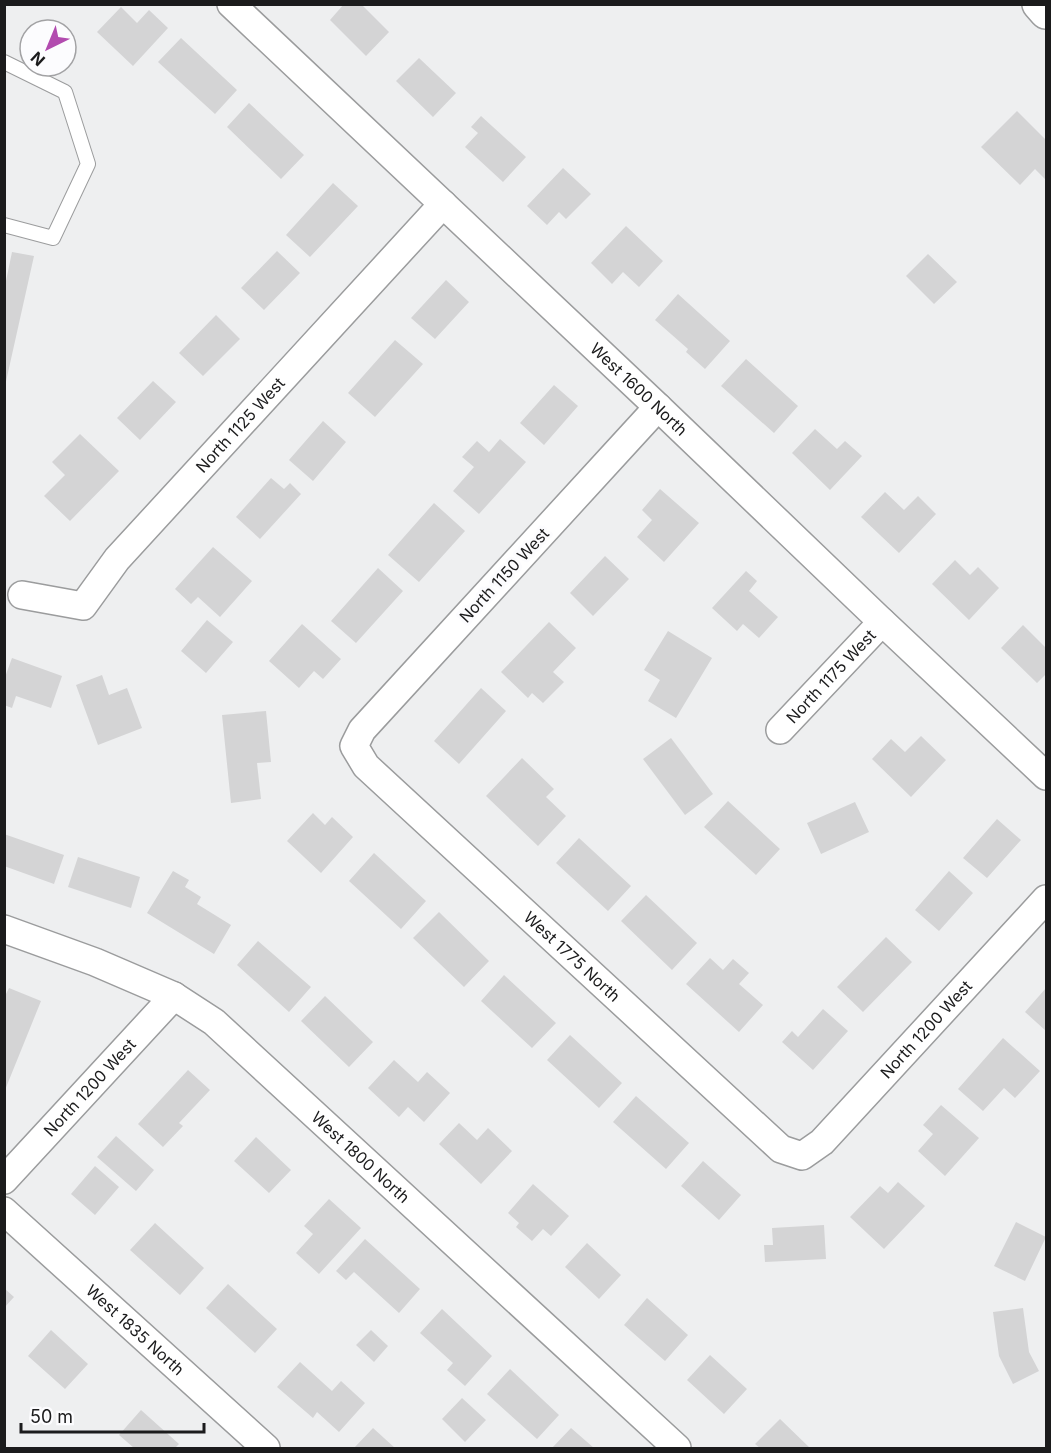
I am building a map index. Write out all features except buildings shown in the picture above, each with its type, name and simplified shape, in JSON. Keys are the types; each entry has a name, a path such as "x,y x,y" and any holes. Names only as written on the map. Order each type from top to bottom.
{"street":[{"name":"West 1600 North","path":"231,4 1047,776"},
{"path":"1039,4 1047,12"},
{"name":"North 1125 West","path":"22,595 83,606 117,559 443,204"},
{"name":"North 1150 West","path":"354,746 362,730 658,407"},
{"name":"North 1175 West","path":"780,730 882,622"},
{"name":"West 1775 North","path":"354,746 366,766 781,1149 802,1156"},
{"name":"North 1200 West","path":"802,1156 822,1142 1047,899"},
{"name":"West 1800 North","path":"4,929 95,962 174,996 214,1022 677,1449"},
{"name":"North 1200 West","path":"4,1180 174,996"},
{"name":"West 1835 North","path":"4,1211 266,1449"}],"lane":[{"path":"4,62 65,92 88,164 53,238 4,225"}]}
